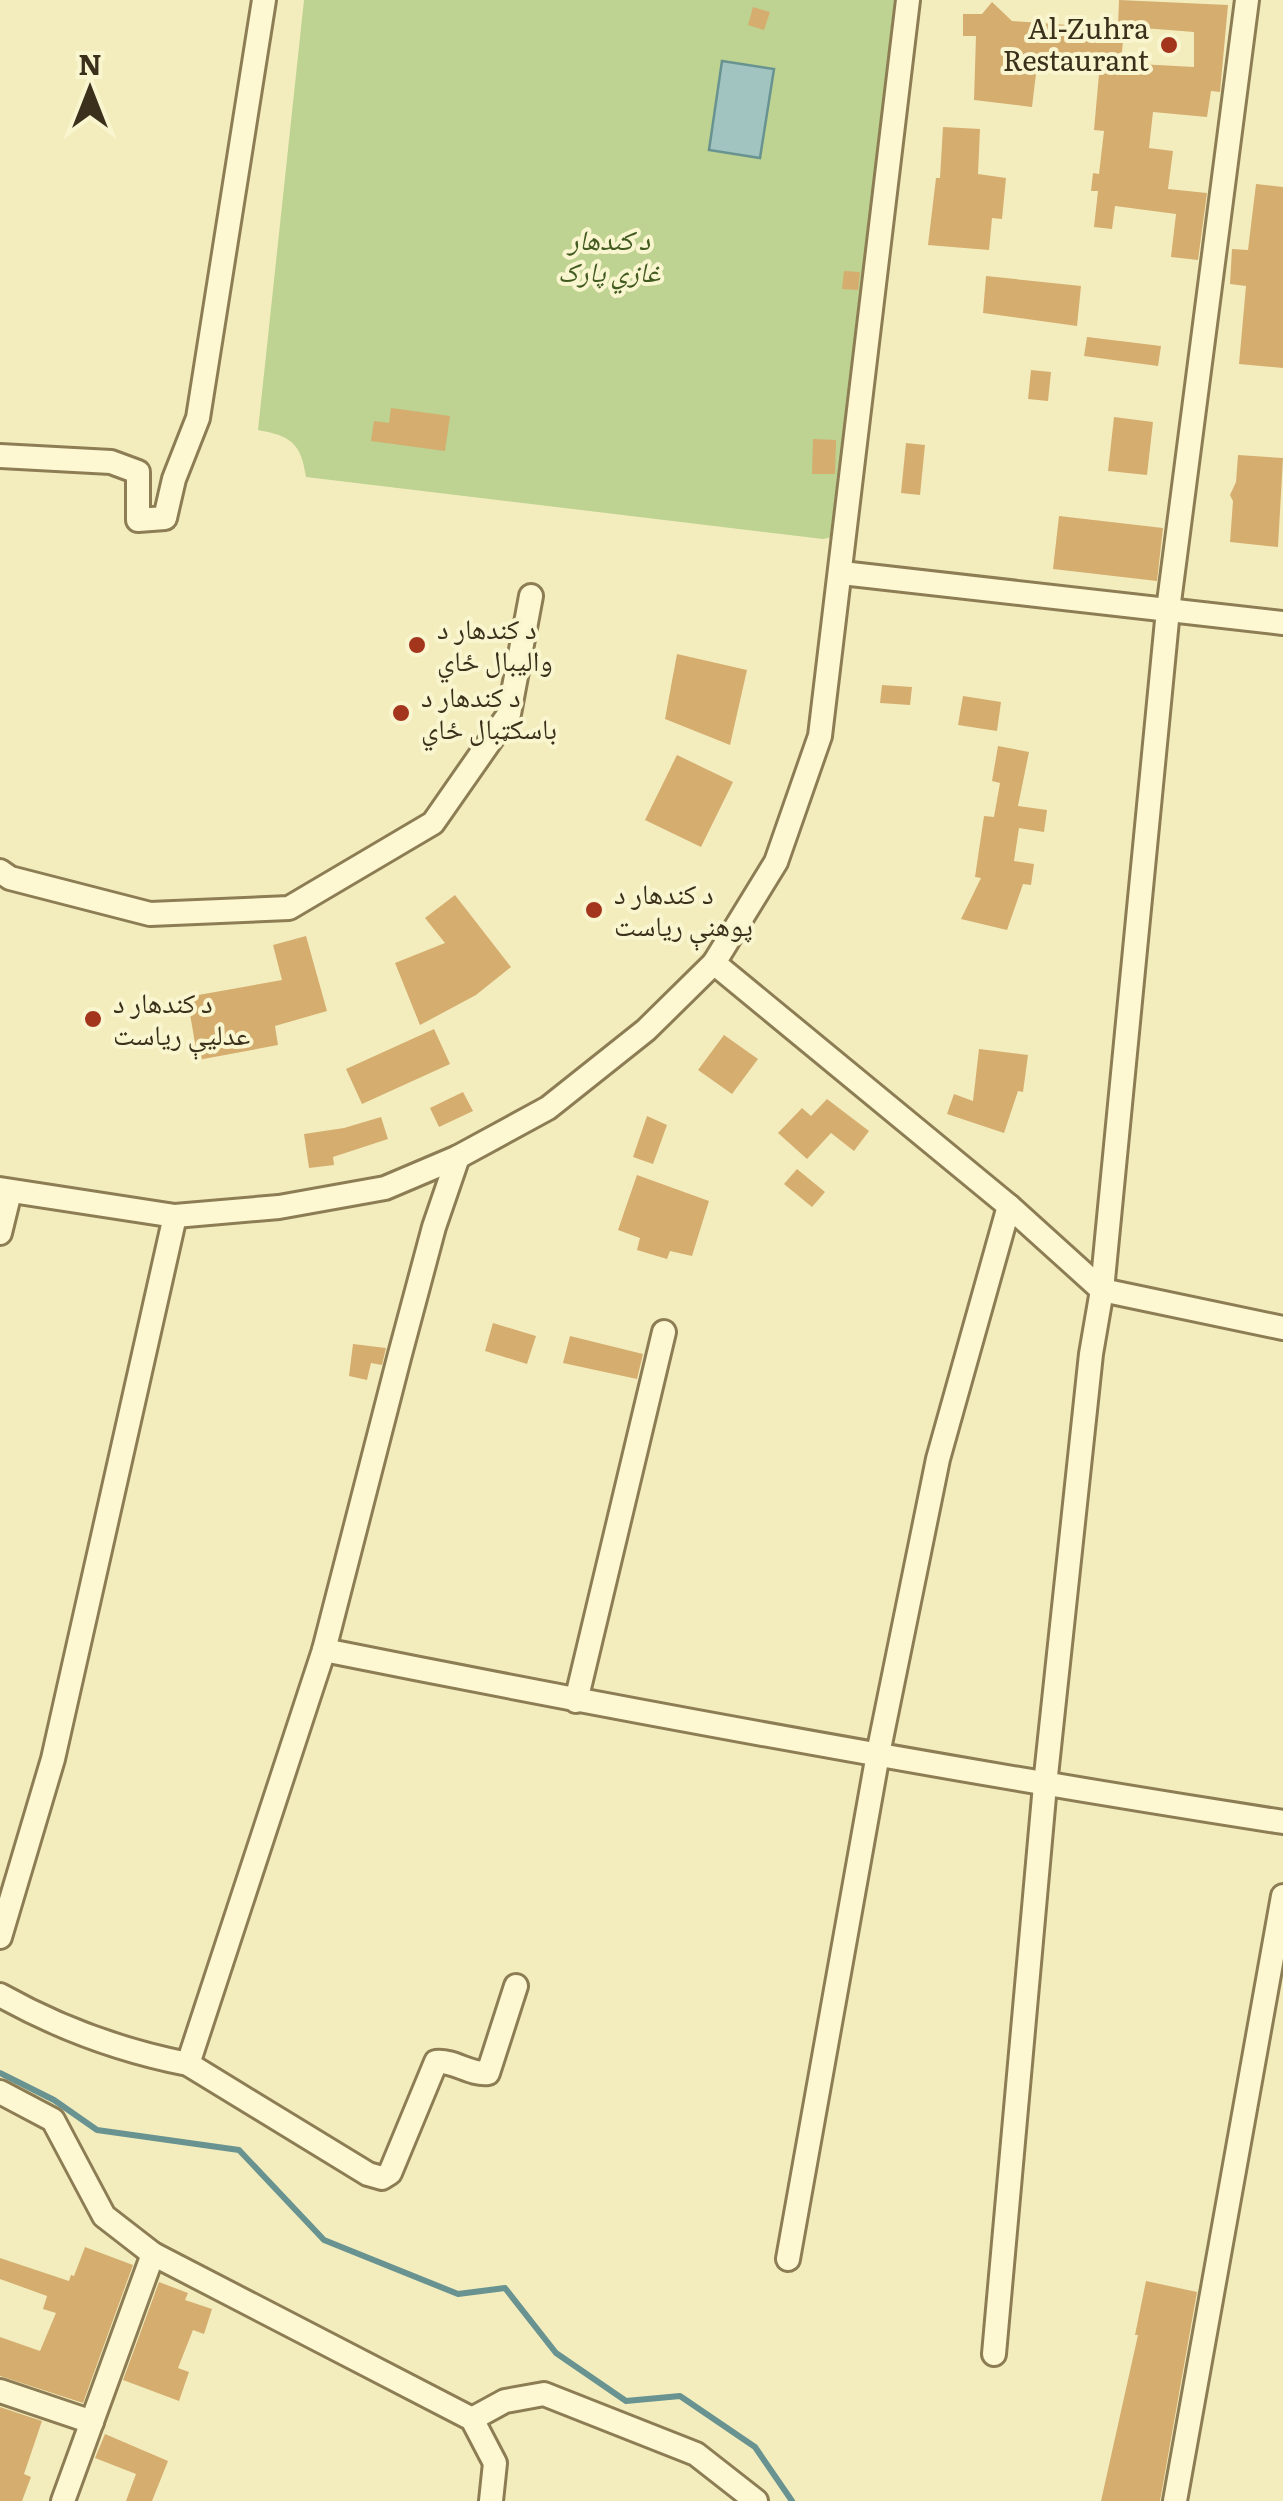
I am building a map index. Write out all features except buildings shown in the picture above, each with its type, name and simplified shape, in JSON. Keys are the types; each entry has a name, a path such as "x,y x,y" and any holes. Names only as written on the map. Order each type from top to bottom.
{"street":[{"path":"0,456 111,462 138,472 138,520 164,518 198,418 264,0"},
{"path":"0,1234 5,1190 175,1216 278,1207 385,1188 458,1157 548,1108 646,1030 714,963 776,862 820,736 908,0"},
{"path":"994,2354 1045,1785 1089,1374 1102,1290 1168,610 1247,0"},
{"path":"842,574 1283,622"},
{"path":"0,870 10,878 150,914 290,908 433,823 509,714 531,596"},
{"path":"714,963 1009,1206 1102,1290 1283,1328"},
{"path":"188,2064 324,1650 398,1358 458,1157"},
{"path":"788,2259 878,1754 938,1459 1009,1206"},
{"path":"0,1937 53,1759 175,1216"},
{"path":"576,1701 664,1332"},
{"path":"324,1650 576,1701 1045,1785 1283,1822"},
{"path":"1176,2501 1283,1896"},
{"path":"0,1994 50,2023 156,2058 188,2064 368,2174 382,2178 390,2173 436,2062 488,2074 516,1986"},
{"path":"2,2098 52,2120 104,2216 153,2254 472,2419 495,2463 490,2501"},
{"path":"63,2501 153,2254"},
{"path":"0,2391 92,2422"},
{"path":"472,2419 504,2401 544,2394 696,2454 756,2501"}],"green space":[{"name":"د کندهار غازي پارک","path":"304,0 894,0 838,530 833,537 823,539 306,477 293,443 258,430"}],"water":[{"path":"722,61 774,69 760,158 709,150"}],"waterway":[{"path":"0,2073 54,2100 97,2130 239,2150 324,2240 458,2294 505,2288 556,2353 626,2401 680,2396 755,2447 792,2501"}],"place":[{"name":"Al-Zuhra Restaurant","path":"1169,45"},
{"name":"د کندهار د واليبال ځاي","path":"417,645"},
{"name":"د کندهار د باسکټبال ځاي","path":"401,713"},
{"name":"د کندهار د پوهنې رياست","path":"594,910"},
{"name":"د کندهار د عدلیې رياست","path":"93,1019"}]}
